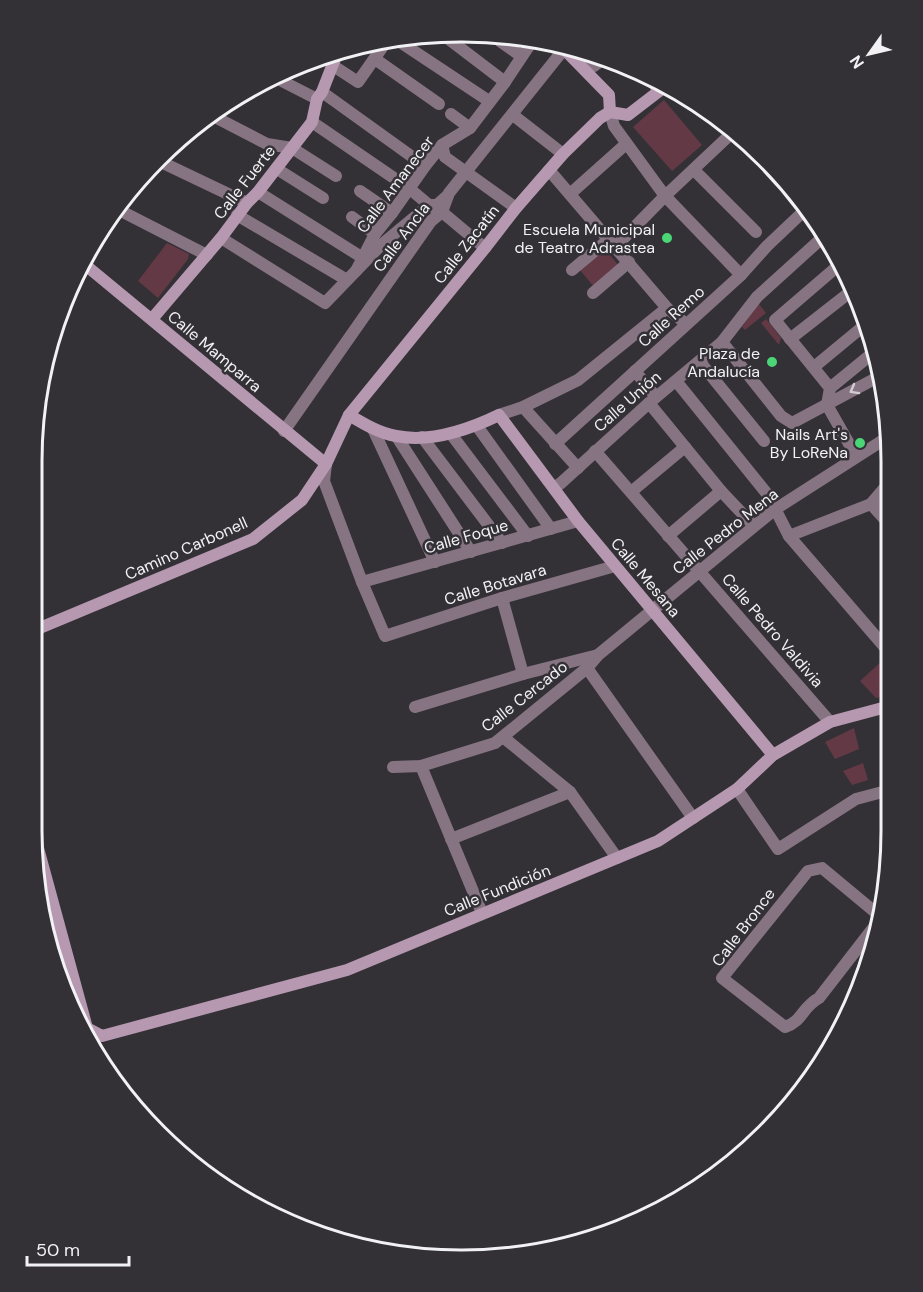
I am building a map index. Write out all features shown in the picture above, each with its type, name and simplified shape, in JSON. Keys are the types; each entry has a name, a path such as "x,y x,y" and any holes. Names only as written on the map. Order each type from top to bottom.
{"street":[{"path":"453,42 505,82"},
{"path":"505,45 521,56"},
{"path":"406,46 489,101"},
{"name":"Calle Amanecer","path":"356,271 375,234 425,166 442,145 470,128 505,82 527,48"},
{"path":"332,65 358,82 381,50"},
{"name":"Calle Ancla","path":"284,431 430,221 442,212 449,193 513,115 558,53"},
{"path":"572,57 609,95 614,126 665,196 741,275"},
{"path":"375,59 439,104"},
{"name":"Calle Fuerte","path":"152,319 221,238 312,122 319,95 333,62"},
{"path":"285,81 319,95 425,166"},
{"path":"610,112 628,115 659,91"},
{"name":"Calle Zacatín","path":"326,464 349,416 516,208 563,154 600,118 610,112"},
{"path":"451,114 470,128"},
{"path":"513,115 563,154"},
{"path":"219,119 267,144 292,148 336,176"},
{"path":"312,122 442,212 485,248"},
{"path":"572,270 613,243 727,137"},
{"path":"570,194 626,144"},
{"path":"442,145 445,157 516,208"},
{"path":"166,164 247,202"},
{"path":"276,170 323,198"},
{"path":"549,170 668,308 686,324"},
{"path":"694,170 756,232"},
{"path":"360,191 392,213"},
{"path":"258,192 363,258"},
{"path":"221,238 325,303 381,245 429,205 436,205 449,193"},
{"path":"124,213 207,255"},
{"path":"237,215 347,280"},
{"name":"Calle Remo","path":"555,444 741,275 800,215"},
{"path":"352,217 375,234"},
{"name":"Calle Unión","path":"554,488 652,400 722,342 757,297 818,241"},
{"path":"593,293 629,262"},
{"name":"Calle Mamparra","path":"89,268 326,464"},
{"path":"830,388 775,320 834,269"},
{"path":"790,339 846,295"},
{"path":"349,416 373,429 397,437 451,434 477,426 578,380 668,308"},
{"path":"814,367 860,329"},
{"path":"722,342 781,416 792,423 873,380"},
{"path":"856,456 827,405 830,388 868,357"},
{"path":"700,362 764,441"},
{"path":"635,371 685,447 721,491 754,526"},
{"path":"676,381 768,495 789,536 881,643"},
{"path":"523,407 578,468"},
{"name":"Calle Mesana","path":"499,415 578,521 773,755"},
{"path":"477,426 551,529"},
{"path":"373,429 435,562"},
{"path":"451,434 528,536"},
{"path":"397,437 471,552"},
{"path":"422,437 502,543"},
{"name":"Calle Pedro Mena","path":"415,707 523,674 598,655 774,510 880,442"},
{"path":"631,492 685,447"},
{"name":"Calle Pedro Valdivia","path":"595,451 830,722"},
{"path":"326,464 324,481 362,582"},
{"name":"Camino Carbonell","path":"42,627 253,539 302,500 326,464"},
{"path":"668,536 721,491"},
{"path":"871,504 881,492"},
{"path":"789,536 881,501"},
{"path":"871,504 881,516"},
{"name":"Calle Foque","path":"362,582 578,521"},
{"name":"Calle Botavara","path":"362,582 385,636 502,598 615,566"},
{"path":"502,598 523,674"},
{"name":"Calle Cercado","path":"393,767 422,766 495,743 586,668 598,655"},
{"path":"586,668 693,818"},
{"name":"Calle Fundición","path":"93,1031 102,1036 347,970 658,842 737,789 773,755 830,722 881,708"},
{"path":"503,737 570,792 617,858"},
{"path":"422,766 482,913"},
{"path":"737,789 778,849 856,799 881,792"},
{"path":"451,838 570,792"},
{"name":"Calle Bronce","path":"868,935 819,998 810,1003 795,1024 785,1027 722,978 808,871 822,868 873,911"},
{"path":"45,872 82,1008"}],"shaded area":[{"path":"664,100 702,145 672,171 633,127"},
{"path":"167,243 189,254 188,259 158,298 138,281"},
{"path":"605,249 619,266 594,287 580,270"},
{"path":"758,303 766,313 745,330 742,327"},
{"path":"766,319 781,338 779,345 761,323"},
{"path":"881,662 881,697 876,698 860,681"},
{"path":"854,728 859,749 835,759 825,742"},
{"path":"863,763 868,780 852,785 843,771"}],"place":[{"name":"Escuela Municipal de Teatro Adrastea","path":"667,238"},
{"name":"Plaza de Andalucía","path":"772,362"},
{"name":"Nails Art's By LoReNa","path":"860,443"}]}
